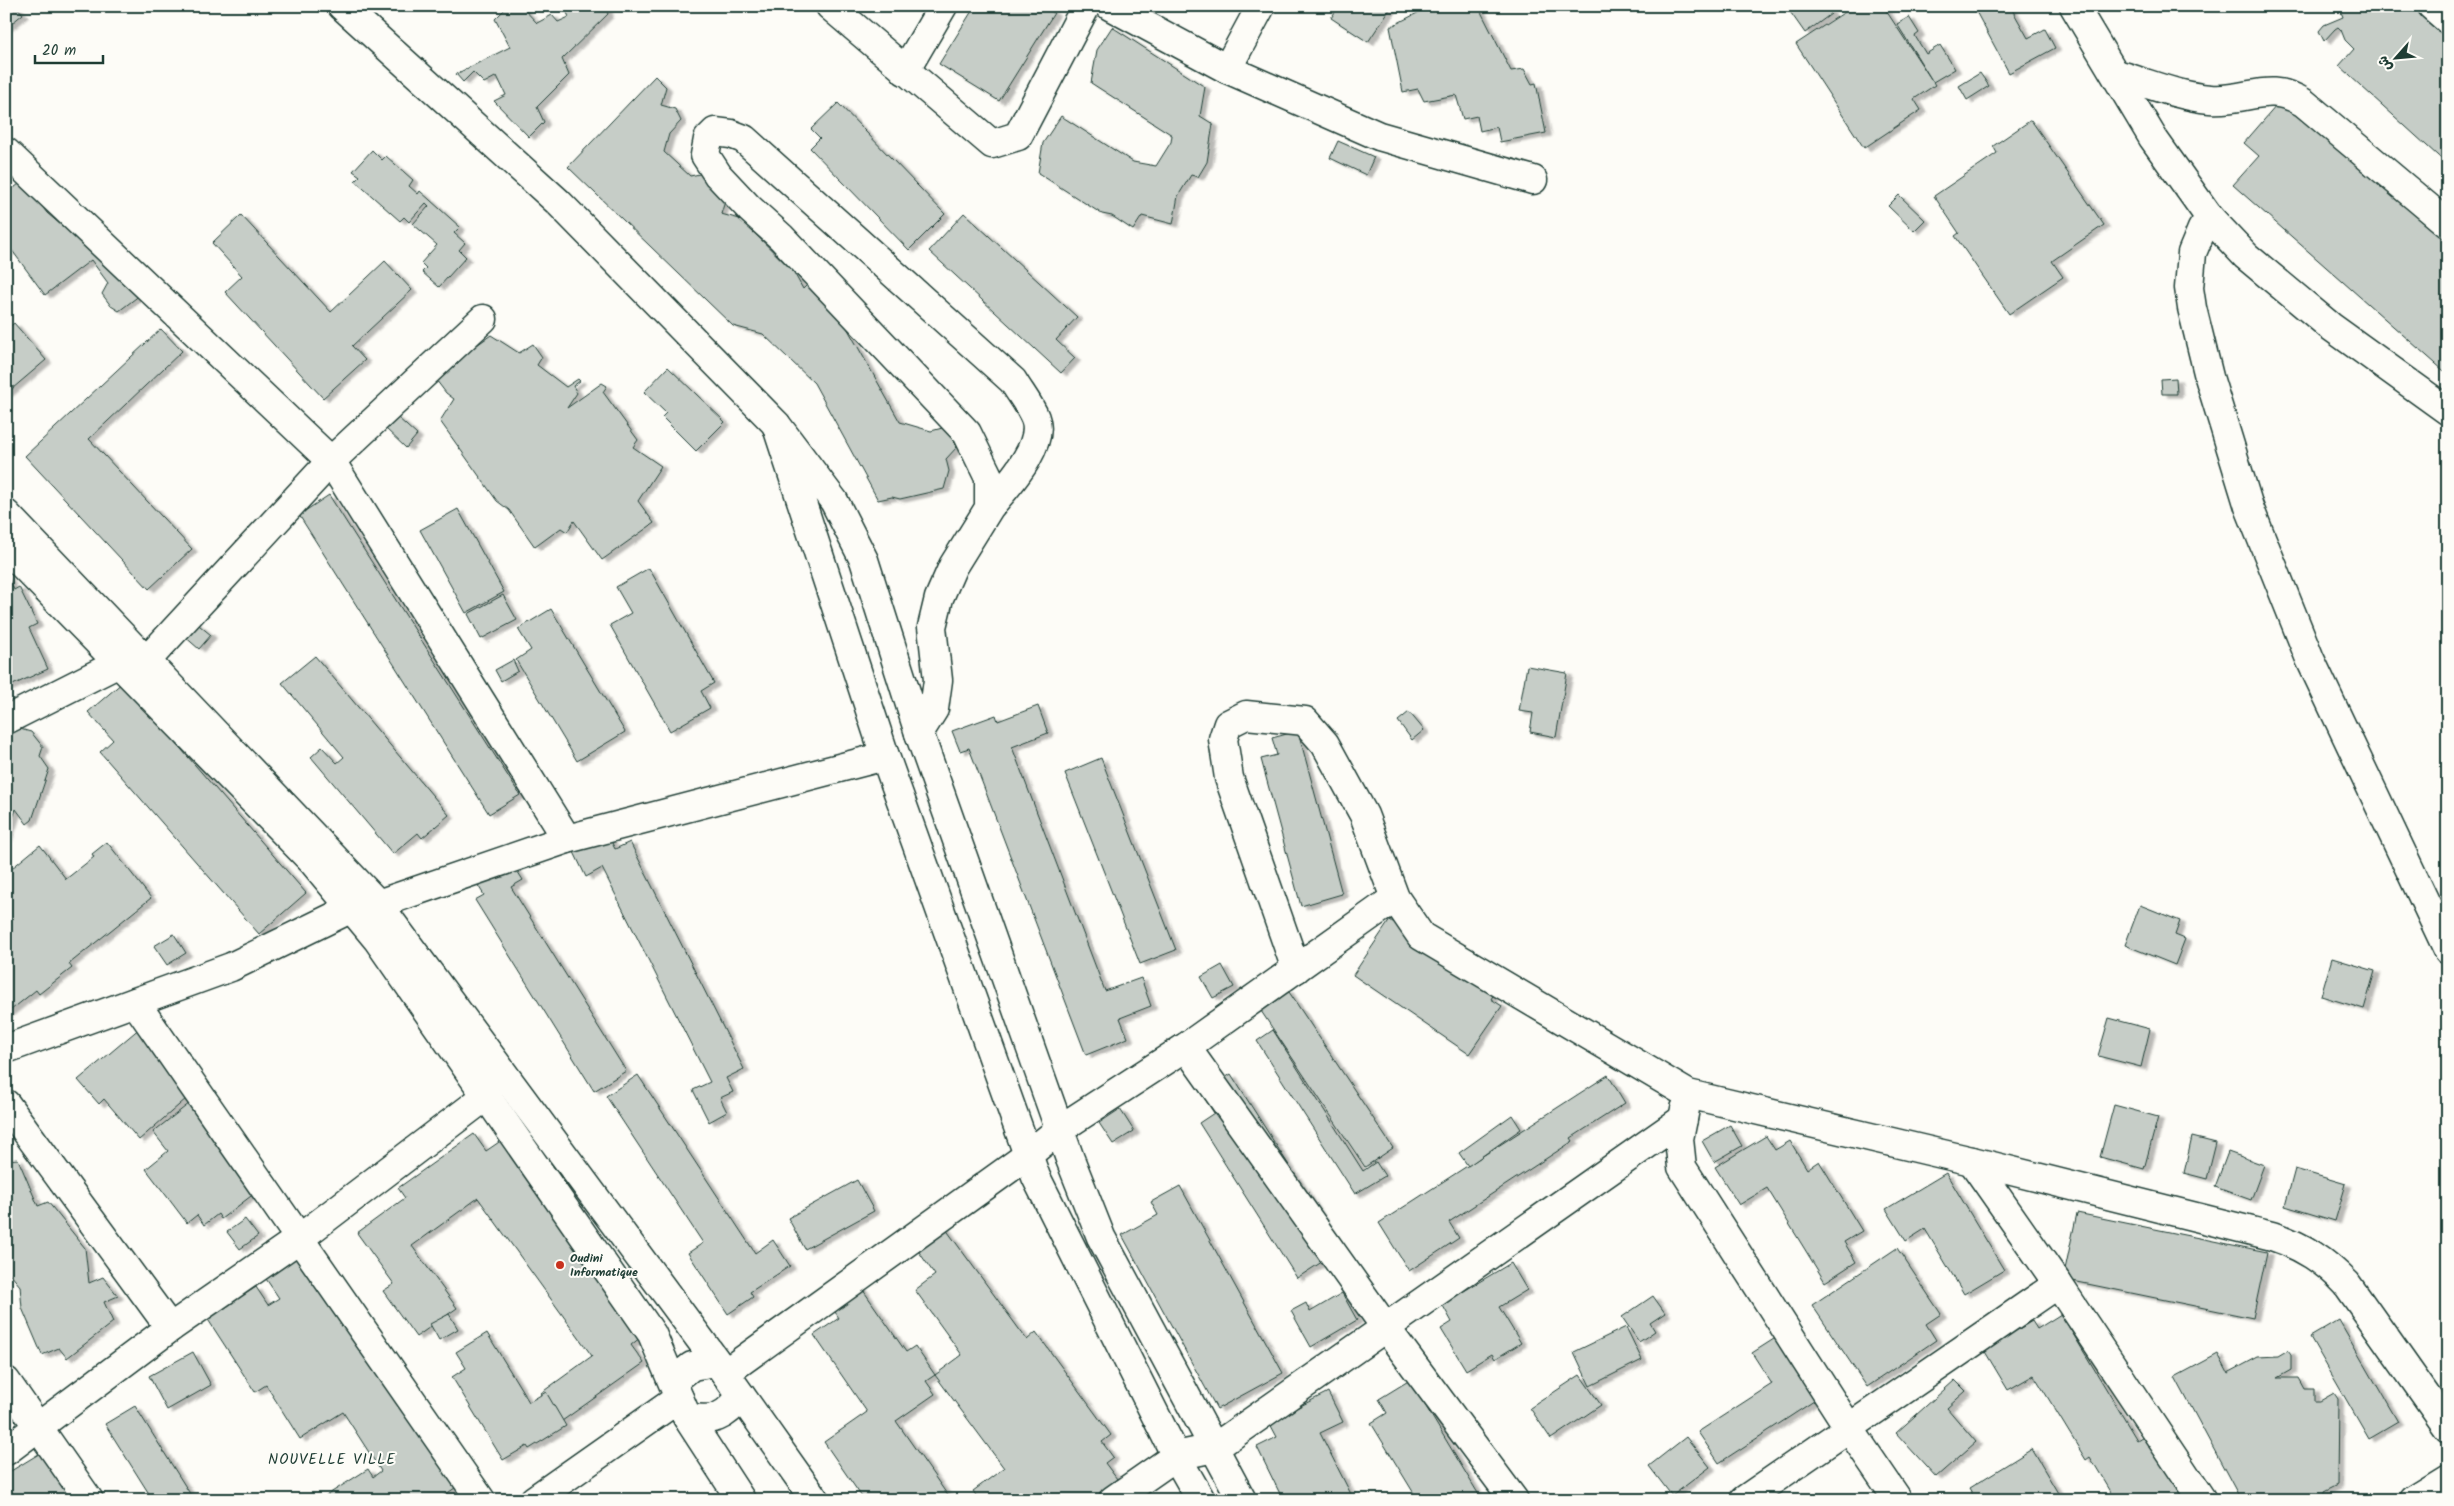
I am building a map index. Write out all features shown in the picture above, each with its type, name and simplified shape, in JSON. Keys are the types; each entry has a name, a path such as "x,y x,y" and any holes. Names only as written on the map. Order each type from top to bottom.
{"street":[{"path":"342,6 558,202 776,424 834,500 864,560 919,733 1060,1129 1101,1237 1242,1500"},
{"path":"830,6 992,144 1018,136 1080,8"},
{"path":"905,70 943,6"},
{"path":"1110,6 1227,69 1379,136 1533,180"},
{"path":"1227,69 1261,6"},
{"path":"2074,6 2153,138 2210,218 2246,256 2330,326 2448,411"},
{"path":"2432,6 2448,20"},
{"path":"2116,74 2186,94 2211,99 2235,98 2268,92 2290,94 2304,103 2448,224"},
{"path":"919,733 934,709 938,680 932,628 939,598 953,566 989,508 1018,473 1036,441 1036,420 1013,382 744,139 731,134 715,132 708,139 705,155 718,175 781,237 967,433 989,478 989,508"},
{"path":"6,152 331,461 566,839"},
{"path":"2210,218 2202,229 2192,253 2189,288 2209,377 2249,507 2310,659 2448,950"},
{"path":"147,660 331,461 483,319"},
{"path":"776,424 885,756 1028,1155 1072,1253 1176,1456 1201,1500"},
{"path":"6,514 147,660 365,906 720,1368 815,1500"},
{"path":"6,548 314,863 365,906 377,939 485,1097 652,1334 680,1399 741,1500"},
{"path":"6,720 119,663"},
{"path":"1296,969 1229,778 1223,739 1228,724 1246,715 1305,721 1325,744 1364,815 1395,898 1421,936 1686,1106 1972,1160 2272,1236 2304,1248 2334,1269 2348,1284 2448,1428"},
{"path":"6,1049 231,966 365,906 566,839 885,756"},
{"path":"534,1500 680,1399 692,1366 720,1368 1028,1155 1060,1129 1186,1047 1395,898"},
{"path":"134,1002 481,1500"},
{"path":"1186,1047 1386,1328 1514,1500"},
{"path":"6,1451 170,1328 300,1238 485,1097"},
{"path":"6,1104 170,1328"},
{"path":"1113,1500 1176,1456 1214,1448 1386,1328 1686,1106"},
{"path":"1686,1106 1679,1139 1682,1167 1849,1428 1898,1500"},
{"path":"1972,1160 2058,1284 2202,1500"},
{"path":"1744,1500 2058,1284"},
{"path":"6,1381 89,1500"},
{"path":"680,1399 702,1420 718,1417 732,1409 741,1396"},
{"path":"2414,1500 2448,1479"}],"building":[{"path":"6,6 16,6 23,14 6,28"},
{"path":"508,6 521,6 537,23 552,15 558,22 569,17 564,6 605,6 608,14 562,59 569,75 537,107 544,122 529,137 494,101 506,95 497,76 484,83 473,72 463,82 456,74 510,47 495,19"},
{"path":"975,6 1042,6 1054,13 999,101 939,64"},
{"path":"1339,6 1392,6 1368,42 1331,18"},
{"path":"1431,6 1478,6 1511,71 1524,69 1532,84 1536,83 1546,133 1500,142 1497,127 1480,131 1477,116 1463,119 1456,95 1424,101 1418,89 1403,92 1390,27"},
{"path":"1786,6 1826,6 1831,14 1805,33"},
{"path":"1854,6 1883,6 1935,85 1914,99 1921,110 1864,148 1796,44"},
{"path":"1973,6 2010,6 2028,38 2045,29 2055,48 2009,73"},
{"path":"2346,6 2416,6 2448,33 2448,165 2339,66 2354,49 2345,40 2338,27 2324,41 2319,31 2324,25 2343,17 2341,12"},
{"path":"1909,17 1919,33 1915,36 1926,54 1940,45 1955,69 1933,82 1897,24"},
{"path":"1112,27 1205,87 1200,116 1213,124 1207,162 1198,177 1191,175 1178,196 1173,224 1142,216 1133,230 1112,216 1102,214 1038,173 1043,143 1061,116 1133,162 1156,166 1171,142 1172,135 1091,83 1097,50"},
{"path":"1980,73 1989,86 1967,100 1959,86"},
{"path":"655,76 666,87 661,105 675,109 681,121 669,134 664,152 690,176 704,173 727,195 721,214 740,219 793,271 803,289 813,279 827,292 900,422 931,431 946,427 957,447 946,459 949,471 944,489 900,499 892,497 878,500 814,383 763,334 733,326 568,167"},
{"path":"2283,98 2448,242 2448,367 2444,371 2233,185 2259,156 2244,143"},
{"path":"838,103 945,214 909,250 810,148 820,138 811,129"},
{"path":"2031,120 2104,225 2052,261 2063,277 2009,314 1955,236 1959,233 1934,196 1997,153 1993,146"},
{"path":"1338,141 1374,157 1366,175 1330,158"},
{"path":"372,150 382,160 386,156 413,180 409,186 418,194 420,191 460,227 454,233 465,243 459,250 466,257 439,287 422,272 426,268 421,263 437,245 413,224 429,206 426,203 409,222 404,217 400,221 355,181 360,176 353,171"},
{"path":"19,184 32,193 47,213 61,225 83,239 101,262 110,256 140,295 119,311 111,306 102,294 108,283 91,260 45,295 11,249 6,253 6,194"},
{"path":"1899,195 1925,220 1914,231 1888,206"},
{"path":"964,213 1077,317 1056,340 1075,358 1061,373 929,251"},
{"path":"241,215 331,312 385,261 412,290 352,346 365,360 323,398 225,292 242,276 212,243"},
{"path":"14,323 46,360 6,394 6,330"},
{"path":"161,329 182,351 89,439 192,549 149,589 25,456"},
{"path":"491,335 519,353 533,344 542,357 537,365 566,387 578,379 580,381 573,386 577,393 567,408 602,383 607,386 603,392 638,440 633,447 661,466 638,501 654,523 602,560 574,521 567,532 561,528 535,547 509,510 497,501 440,421 454,399 446,393 433,376"},
{"path":"668,367 725,422 696,451 662,417 666,413 644,392"},
{"path":"2176,378 2177,394 2162,394 2161,379"},
{"path":"396,416 417,435 406,448 385,428"},
{"path":"329,495 520,795 489,814 299,515"},
{"path":"458,509 504,592 466,613 420,530"},
{"path":"649,568 714,683 701,691 710,708 670,731 610,625 631,613 616,587"},
{"path":"6,573 14,590 19,587 37,624 29,628 48,669 6,688"},
{"path":"503,595 517,620 481,639 468,614"},
{"path":"551,609 625,732 577,761 516,660 531,650 518,629"},
{"path":"194,621 211,635 199,649 183,635"},
{"path":"315,656 449,815 422,838 418,833 393,854 311,757 322,747 337,763 344,757 282,683"},
{"path":"513,660 518,671 501,681 495,670"},
{"path":"1527,666 1567,673 1556,737 1530,732 1533,713 1519,711"},
{"path":"123,682 306,893 259,934 100,752 113,740 88,712"},
{"path":"1038,706 1048,733 1012,747 1105,991 1141,978 1151,1006 1120,1018 1128,1038 1086,1055 969,748 960,751 952,731 996,715 998,721"},
{"path":"1409,712 1424,730 1412,740 1398,721"},
{"path":"15,721 20,729 31,732 43,747 40,756 49,769 32,820 27,824 16,809 6,839 6,728"},
{"path":"1298,731 1342,894 1301,906 1261,759 1277,755 1272,738"},
{"path":"1101,758 1176,950 1140,964 1065,773"},
{"path":"607,833 615,849 630,842 744,1069 726,1078 733,1092 720,1098 727,1112 709,1122 693,1090 710,1082 602,868 586,877 573,850"},
{"path":"107,842 151,898 69,964 72,968 39,994 36,990 6,1014 6,873 40,845 66,879 94,857 92,854"},
{"path":"509,858 523,880 511,887 626,1071 594,1091 475,900 484,895 474,879"},
{"path":"2140,905 2180,921 2175,935 2185,939 2175,965 2125,945"},
{"path":"1390,920 1495,992 1491,999 1502,1006 1469,1054 1353,975"},
{"path":"174,934 186,953 167,965 154,946"},
{"path":"2332,958 2375,971 2364,1009 2321,996"},
{"path":"1222,965 1234,987 1213,998 1201,977"},
{"path":"1287,989 1393,1148 1365,1167 1259,1008"},
{"path":"2109,1018 2150,1029 2141,1067 2098,1056"},
{"path":"141,1027 187,1098 139,1140 104,1099 99,1104 78,1080"},
{"path":"1273,1030 1363,1171 1376,1162 1385,1176 1355,1194 1257,1041"},
{"path":"1231,1074 1342,1249 1297,1278 1199,1123 1214,1113 1201,1093"},
{"path":"638,1075 755,1253 773,1240 790,1266 750,1292 753,1297 728,1314 688,1253 703,1243 606,1096"},
{"path":"1608,1075 1625,1103 1571,1138 1573,1141 1449,1222 1459,1238 1409,1271 1379,1223"},
{"path":"190,1103 268,1183 221,1219 218,1214 204,1225 197,1215 187,1223 146,1169 168,1151 153,1132"},
{"path":"2114,1105 2158,1117 2144,1169 2100,1157"},
{"path":"1120,1109 1134,1131 1113,1144 1099,1123"},
{"path":"1512,1115 1521,1129 1468,1166 1459,1153"},
{"path":"1730,1125 1742,1146 1714,1162 1702,1141"},
{"name":"Oudini Informatique","path":"474,1134 486,1151 502,1140 645,1334 631,1345 644,1363 562,1421 541,1393 592,1356 478,1198 412,1246 457,1308 416,1337 383,1291 394,1284 357,1233 405,1198 398,1188"},
{"path":"1766,1136 1775,1150 1790,1141 1807,1169 1819,1161 1862,1231 1844,1242 1856,1262 1825,1282 1767,1188 1739,1205 1715,1167"},
{"path":"2192,1137 2216,1143 2207,1179 2184,1173"},
{"path":"2228,1152 2264,1165 2251,1200 2215,1187"},
{"path":"18,1159 38,1206 48,1202 85,1248 89,1283 103,1277 118,1296 104,1302 113,1322 67,1358 59,1348 42,1355 22,1308 20,1286 6,1269 6,1160"},
{"path":"2295,1169 2346,1184 2335,1221 2285,1206"},
{"path":"1946,1173 2004,1270 1964,1294 1925,1229 1906,1241 1886,1209"},
{"path":"857,1180 874,1211 805,1249 788,1218"},
{"path":"1180,1186 1283,1373 1217,1409 1122,1235 1158,1215 1151,1202"},
{"path":"2077,1213 2267,1252 2253,1318 2063,1279"},
{"path":"245,1219 258,1236 240,1249 227,1232"},
{"path":"940,1221 1027,1340 1036,1332 1111,1435 1102,1442 1113,1457 1105,1463 1120,1483 1124,1500 979,1500 973,1491 1004,1468 935,1375 962,1355 915,1290 935,1275 912,1242"},
{"path":"314,1240 467,1480 437,1500 326,1500 324,1497 368,1469 373,1477 381,1471 343,1412 300,1439 266,1385 255,1392 207,1318 256,1287 268,1305 279,1298 262,1273"},
{"path":"1897,1248 1941,1314 1926,1324 1936,1340 1867,1387 1812,1305"},
{"path":"1511,1263 1527,1290 1499,1307 1521,1343 1495,1359 1492,1354 1466,1370 1441,1329 1452,1322 1442,1304"},
{"path":"856,1280 906,1352 915,1346 935,1375 926,1381 935,1394 896,1421 951,1500 864,1500 824,1442 867,1412 814,1335 839,1318 827,1300"},
{"path":"1342,1293 1357,1320 1311,1347 1291,1311 1306,1303 1310,1312"},
{"path":"1653,1296 1665,1313 1650,1323 1655,1331 1639,1342 1622,1317"},
{"path":"449,1314 458,1329 439,1340 430,1324"},
{"path":"2061,1314 2137,1440 2145,1435 2184,1500 2116,1500 2090,1457 2086,1460 2034,1375 2008,1390 1984,1350 2032,1321 2037,1329"},
{"path":"2339,1320 2398,1422 2369,1439 2310,1337"},
{"path":"1626,1327 1642,1360 1590,1386 1574,1352"},
{"path":"487,1333 529,1402 546,1392 566,1426 529,1449 527,1446 503,1460 452,1377 466,1368 456,1352"},
{"path":"1777,1337 1817,1399 1719,1463 1698,1432 1772,1384 1752,1353"},
{"path":"2288,1350 2291,1354 2291,1370 2277,1378 2299,1378 2305,1389 2314,1389 2314,1401 2320,1401 2334,1393 2338,1399 2337,1485 2323,1492 2323,1500 2241,1500 2175,1377 2218,1354 2228,1373 2258,1357 2278,1356"},
{"path":"193,1352 211,1385 167,1410 149,1376"},
{"path":"1580,1375 1601,1405 1551,1439 1530,1408"},
{"path":"1410,1380 1482,1500 1418,1500 1371,1423 1387,1413 1379,1399"},
{"path":"1955,1380 1966,1391 1947,1408 1976,1442 1936,1477 1896,1433"},
{"path":"1328,1392 1343,1422 1320,1433 1354,1500 1283,1500 1257,1447 1277,1437 1269,1422"},
{"path":"135,1406 194,1500 153,1500 105,1424"},
{"path":"1686,1437 1710,1467 1672,1496 1649,1466"},
{"path":"47,1449 79,1500 6,1500 6,1474"},
{"path":"2032,1449 2062,1500 1976,1500 1969,1488"}],"place":[{"name":"Oudini Informatique","path":"560,1265"}],"district":[{"name":"NOUVELLE VILLE","path":"332,1460"}]}
